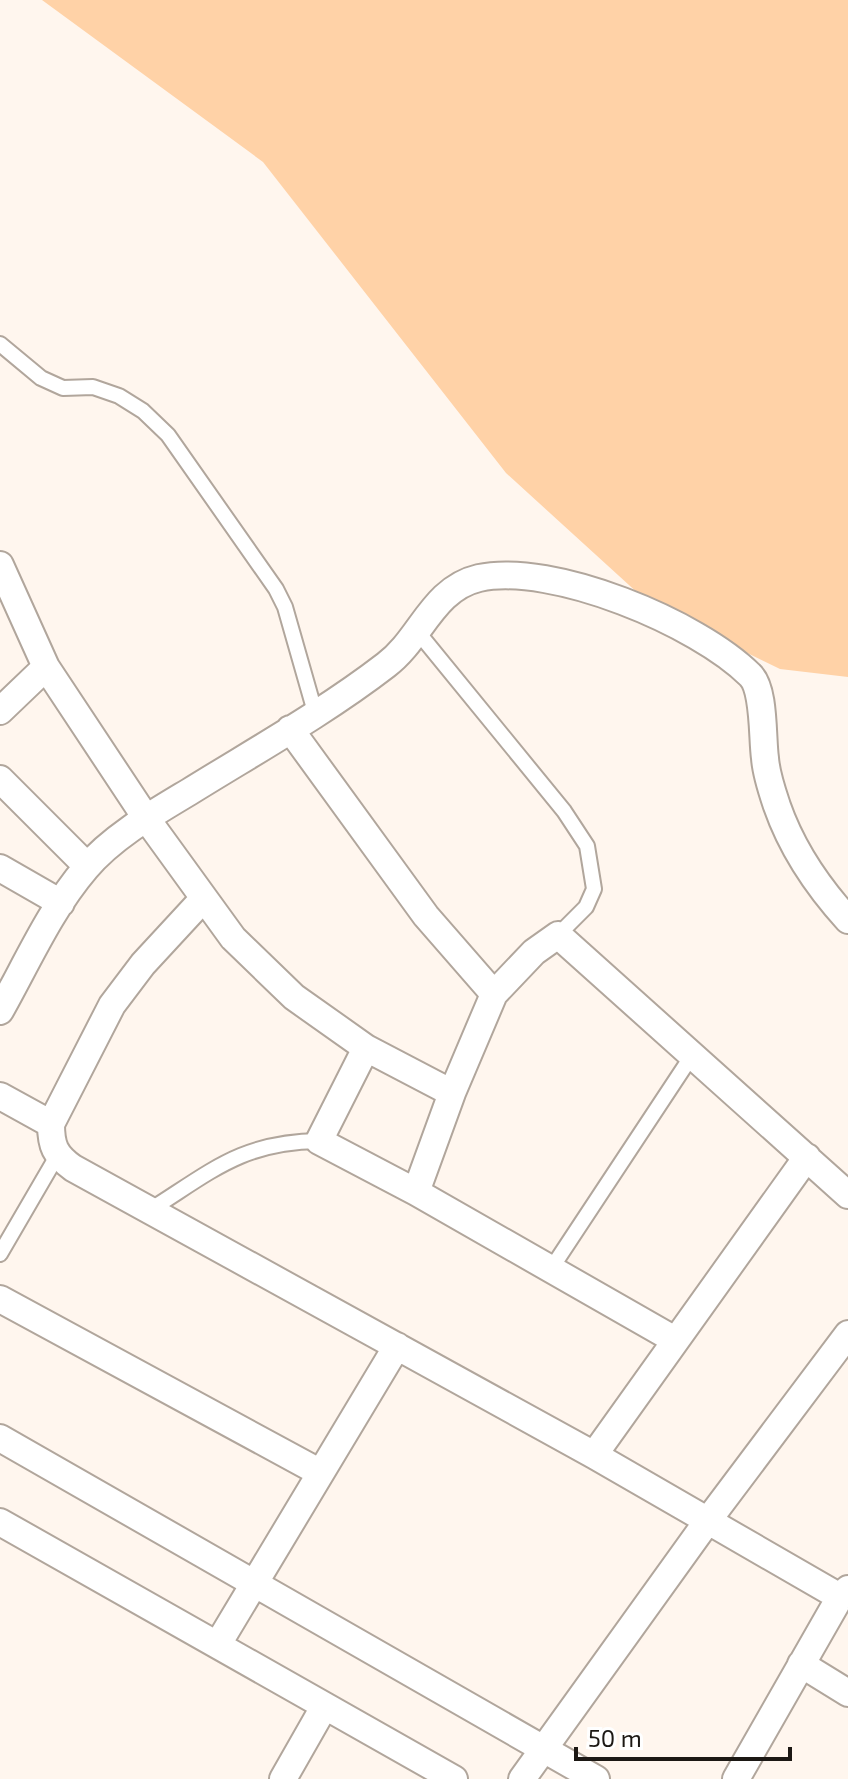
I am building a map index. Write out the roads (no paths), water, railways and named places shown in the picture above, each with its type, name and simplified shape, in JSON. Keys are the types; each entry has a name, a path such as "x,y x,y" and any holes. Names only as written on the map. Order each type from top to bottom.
{"street":[{"path":"0,565 46,667 146,818 233,938 262,969 366,1048 452,1093"},
{"path":"0,1011 61,903 87,866 146,818 388,664 417,631 432,608 450,592 478,578 526,576 590,588 647,611 730,657 754,678 761,709 765,762 778,807 807,868 848,920"},
{"path":"0,711 46,667"},
{"path":"290,729 426,916 494,994"},
{"path":"0,779 87,866"},
{"path":"0,868 61,903"},
{"path":"204,898 143,964 112,1005 51,1124 51,1144 57,1156 844,1593 736,1779"},
{"path":"416,1192 452,1093 494,994 525,960 558,935 848,1195"},
{"path":"366,1048 319,1141 416,1192 675,1340"},
{"path":"0,1096 51,1124"},
{"path":"594,1455 807,1157"},
{"path":"0,1299 319,1472"},
{"path":"522,1779 541,1748 848,1334"},
{"path":"218,1644 397,1346"},
{"path":"0,1438 596,1779"},
{"path":"0,1522 454,1779"},
{"path":"801,1664 848,1693"},
{"path":"283,1779 324,1707"}],"lane":[{"path":"0,344 63,388 93,387 119,396 143,411 168,435 276,589 285,607 315,712"},
{"path":"417,631 564,811 587,846 594,869 594,889 586,907 558,935"},
{"path":"551,1269 691,1057"},
{"path":"150,1210 237,1156 259,1147 319,1141"},
{"path":"0,1254 57,1156"}]}
